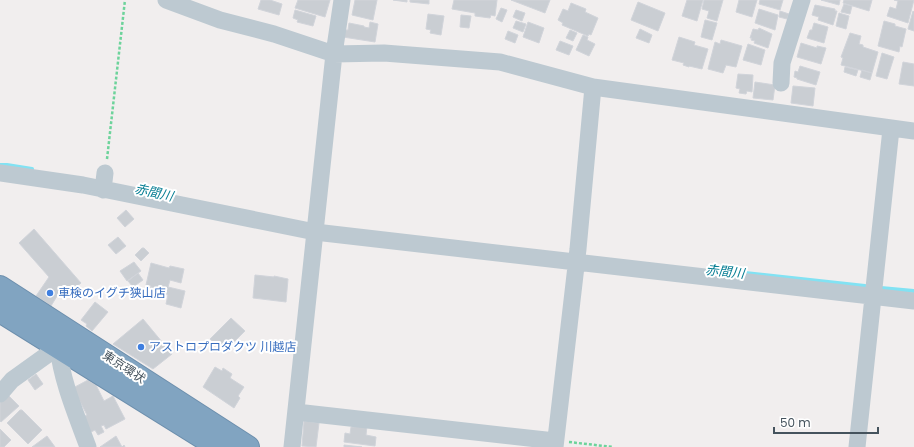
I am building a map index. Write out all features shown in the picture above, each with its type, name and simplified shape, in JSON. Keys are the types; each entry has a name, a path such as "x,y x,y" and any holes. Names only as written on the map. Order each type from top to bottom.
{"highway":[{"name":"東京環状","path":"0,288 248,447"},
{"name":"東京環状","path":"0,311 218,447"}],"street":[{"path":"166,0 220,20 274,34 334,54 384,53 500,62 593,87 914,132"},
{"path":"292,447 334,54 342,0"},
{"path":"781,83 782,63 802,0"},
{"path":"296,412 555,444 576,263 593,87"},
{"path":"857,447 891,129"},
{"path":"0,173 104,182 316,232 576,263 914,300"},
{"path":"0,394 12,380 58,347 60,364 65,383 88,447"}],"path":[{"path":"104,182 125,0"},
{"path":"555,444 613,447"}],"building":[{"path":"261,0 270,0 282,4 279,15 258,9"},
{"path":"298,0 330,0 325,17 295,8"},
{"path":"355,0 377,0 373,20 352,15"},
{"path":"393,0 407,0 407,2"},
{"path":"410,0 429,0 429,4 410,2"},
{"path":"454,0 497,0 495,16 491,15 490,18 475,16 475,13 452,9"},
{"path":"511,0 550,0 545,13"},
{"path":"687,0 703,0 697,21 682,16"},
{"path":"704,0 723,0 717,21 707,18 709,11 702,9"},
{"path":"739,0 757,0 752,17 736,12"},
{"path":"760,0 783,0 780,10 759,4"},
{"path":"821,0 840,0 839,5"},
{"path":"844,0 872,0 869,11 843,3"},
{"path":"894,0 914,0 908,23 887,16 890,7 896,9 898,1"},
{"path":"638,2 665,13 658,31 631,20"},
{"path":"571,3 586,9 585,12 598,18 591,35 589,34 588,36 562,25 563,23 558,20 563,9 568,11"},
{"path":"844,4 852,6 850,14 841,12"},
{"path":"815,5 835,9 835,11 837,11 833,25 818,20 819,17 812,15"},
{"path":"501,8 507,10 502,22 496,19"},
{"path":"759,9 778,15 775,30 755,23"},
{"path":"295,10 316,16 313,26 297,22 298,20 293,18"},
{"path":"516,10 525,13 522,21 513,17"},
{"path":"780,11 789,14 787,19 779,17"},
{"path":"913,11 914,12 914,31 908,29"},
{"path":"839,13 849,16 846,29 836,26"},
{"path":"428,14 444,16 441,35 430,33 431,30 426,29"},
{"path":"461,15 471,16 469,28 460,27"},
{"path":"705,20 717,23 712,40 701,37"},
{"path":"516,21 526,24 523,32 513,28"},
{"path":"884,21 906,29 902,47 900,46 899,52 878,46"},
{"path":"370,22 378,24 375,42 343,37 344,30 348,30 349,23 369,28"},
{"path":"528,22 544,28 539,43 523,37"},
{"path":"814,23 828,27 824,43 807,38"},
{"path":"759,28 772,34 768,48 754,43 755,41 751,40 752,38 750,38 753,29 758,30"},
{"path":"640,29 652,35 649,43 636,38"},
{"path":"570,30 577,33 573,41 566,38"},
{"path":"508,31 518,35 515,43 505,39"},
{"path":"850,33 861,36 859,44 863,45 863,47 878,52 872,73 841,65 843,58 841,57"},
{"path":"583,35 588,37 587,40 595,44 589,56 576,50"},
{"path":"679,37 695,42 694,45 708,49 702,69 689,67 683,65 684,63 672,60"},
{"path":"721,40 742,46 736,67 726,65 723,73 708,69 715,42 720,44"},
{"path":"560,41 573,46 569,55 556,50"},
{"path":"801,43 817,48 817,46 826,48 821,64 797,57"},
{"path":"748,44 765,50 761,65 743,60"},
{"path":"882,53 894,57 887,79 876,76"},
{"path":"903,62 914,64 914,86 899,84"},
{"path":"800,66 820,72 816,85 794,77 795,71 798,72"},
{"path":"845,67 858,70 856,76 844,72"},
{"path":"862,70 872,73 870,80 860,77"},
{"path":"738,74 753,75 752,92 747,91 746,94 739,93 740,89 736,88"},
{"path":"755,82 775,85 773,100 753,98"},
{"path":"793,86 815,88 813,106 791,103"},
{"path":"126,210 134,219 125,227 117,218"},
{"path":"34,229 81,283 71,291 63,286 51,306 36,296 49,277 19,243"},
{"path":"118,237 126,246 116,254 108,245"},
{"path":"142,248 149,253 141,261 135,255"},
{"path":"134,262 141,271 127,281 120,271"},
{"path":"151,263 169,268 170,266 184,269 181,283 170,280 168,287 185,291 181,308 166,304 168,295 161,293 162,289 160,289 159,293 150,291 151,286 146,285"},
{"path":"138,273 143,280 133,287 128,281"},
{"path":"255,275 274,276 288,279 286,302 253,298"},
{"path":"95,302 108,312 92,331 86,326 87,324 81,320"},
{"path":"231,318 245,331 230,346 226,342 220,348 210,339"},
{"path":"143,319 172,354 153,369 113,344"},
{"path":"215,367 222,371 223,368 232,374 230,378 244,387 238,396 240,398 234,408 203,387"},
{"path":"36,374 43,384 35,390 28,380"},
{"path":"88,380 96,385 104,401 113,396 125,419 106,429 104,425 101,426 104,432 98,435 95,430 91,432 83,417 87,415 73,388"},
{"path":"8,395 19,406 1,422 0,403"},
{"path":"20,410 22,410 42,430 28,444 7,423"},
{"path":"304,421 319,423 316,447 302,446"},
{"path":"367,426 366,435 376,437 375,446 344,442 345,433 350,434 351,427"},
{"path":"0,429 11,440 4,447 0,447"},
{"path":"47,436 55,447 32,447"},
{"path":"116,436 122,447 100,447"},
{"path":"344,445 362,447 344,447"}],"waterway":[{"name":"赤間川","path":"0,165 32,169"},
{"name":"赤間川","path":"708,269 865,286"},
{"name":"赤間川","path":"881,288 914,291"}],"place":[{"name":"車検のイグチ狭山店","path":"50,293"},
{"name":"アストロプロダクツ 川越店","path":"141,347"}]}
